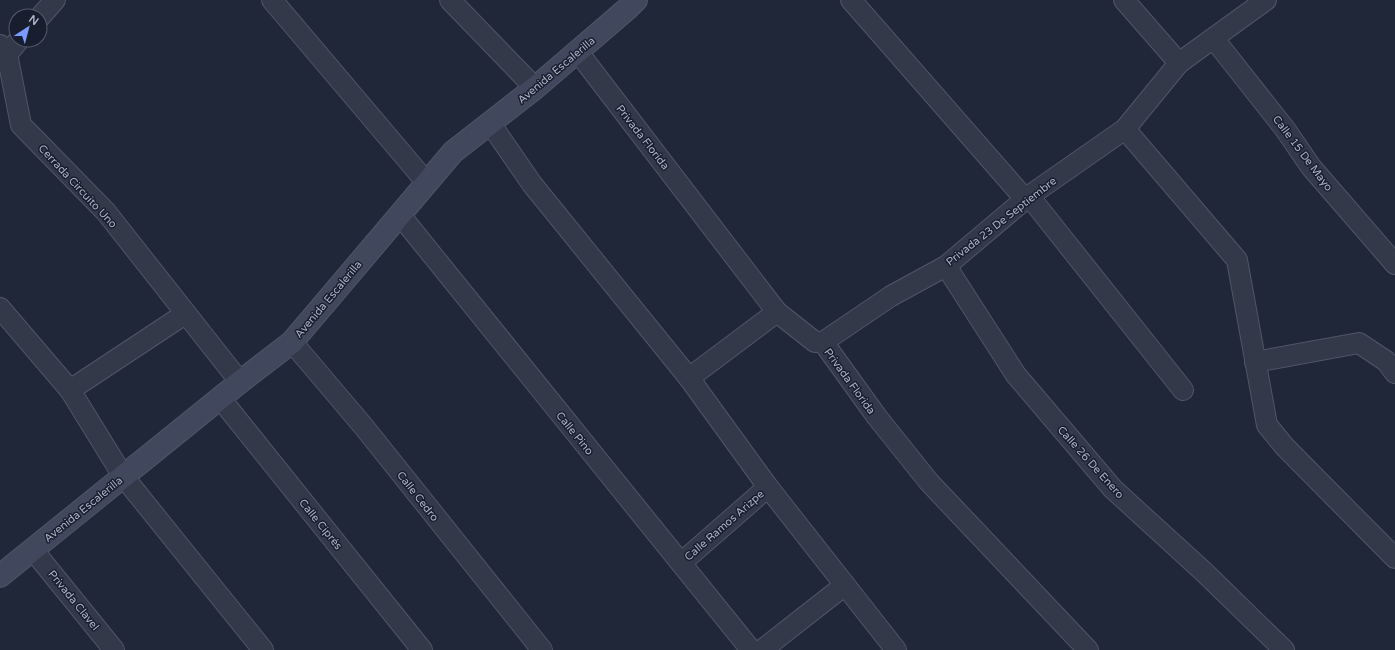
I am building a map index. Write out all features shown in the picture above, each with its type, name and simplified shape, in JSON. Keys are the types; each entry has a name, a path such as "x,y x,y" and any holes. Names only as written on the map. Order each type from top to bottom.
{"main road":[{"name":"Avenida Escalerilla","path":"0,576 220,398 292,342 454,152 578,52 627,3"}],"street":[{"path":"48,8 55,0"},
{"path":"272,0 427,183"},
{"path":"450,0 534,88"},
{"path":"852,0 1027,197 1183,390"},
{"path":"1124,0 1179,63"},
{"name":"Privada 23 De Septiembre","path":"823,342 891,296 946,266 1027,197 1125,129 1179,63 1266,0"},
{"name":"Calle 15 De Mayo","path":"1214,39 1284,129 1311,167 1395,264"},
{"name":"Cerrada Circuito Uno","path":"9,48 21,125 106,212 240,382"},
{"name":"Privada Florida","path":"578,52 777,312 815,342 823,342 877,417 929,482 1088,650"},
{"path":"490,124 532,184 690,378 768,487 896,650"},
{"path":"1125,129 1237,260 1267,425 1285,447 1395,558"},
{"name":"Calle Pino","path":"400,215 751,650"},
{"name":"Calle 26 De Enero","path":"946,266 1016,376 1113,489 1204,572 1284,650"},
{"path":"0,308 70,390 123,476 264,650"},
{"path":"690,378 777,312"},
{"path":"70,390 185,314"},
{"name":"Calle Cedro","path":"292,342 364,427 542,650"},
{"path":"1255,362 1359,343 1390,367"},
{"name":"Calle Ciprés","path":"220,398 422,650"},
{"name":"Calle Ramos Arizpe","path":"681,563 768,487"},
{"name":"Privada Clavel","path":"33,550 114,650"},
{"path":"762,650 846,585"}]}
